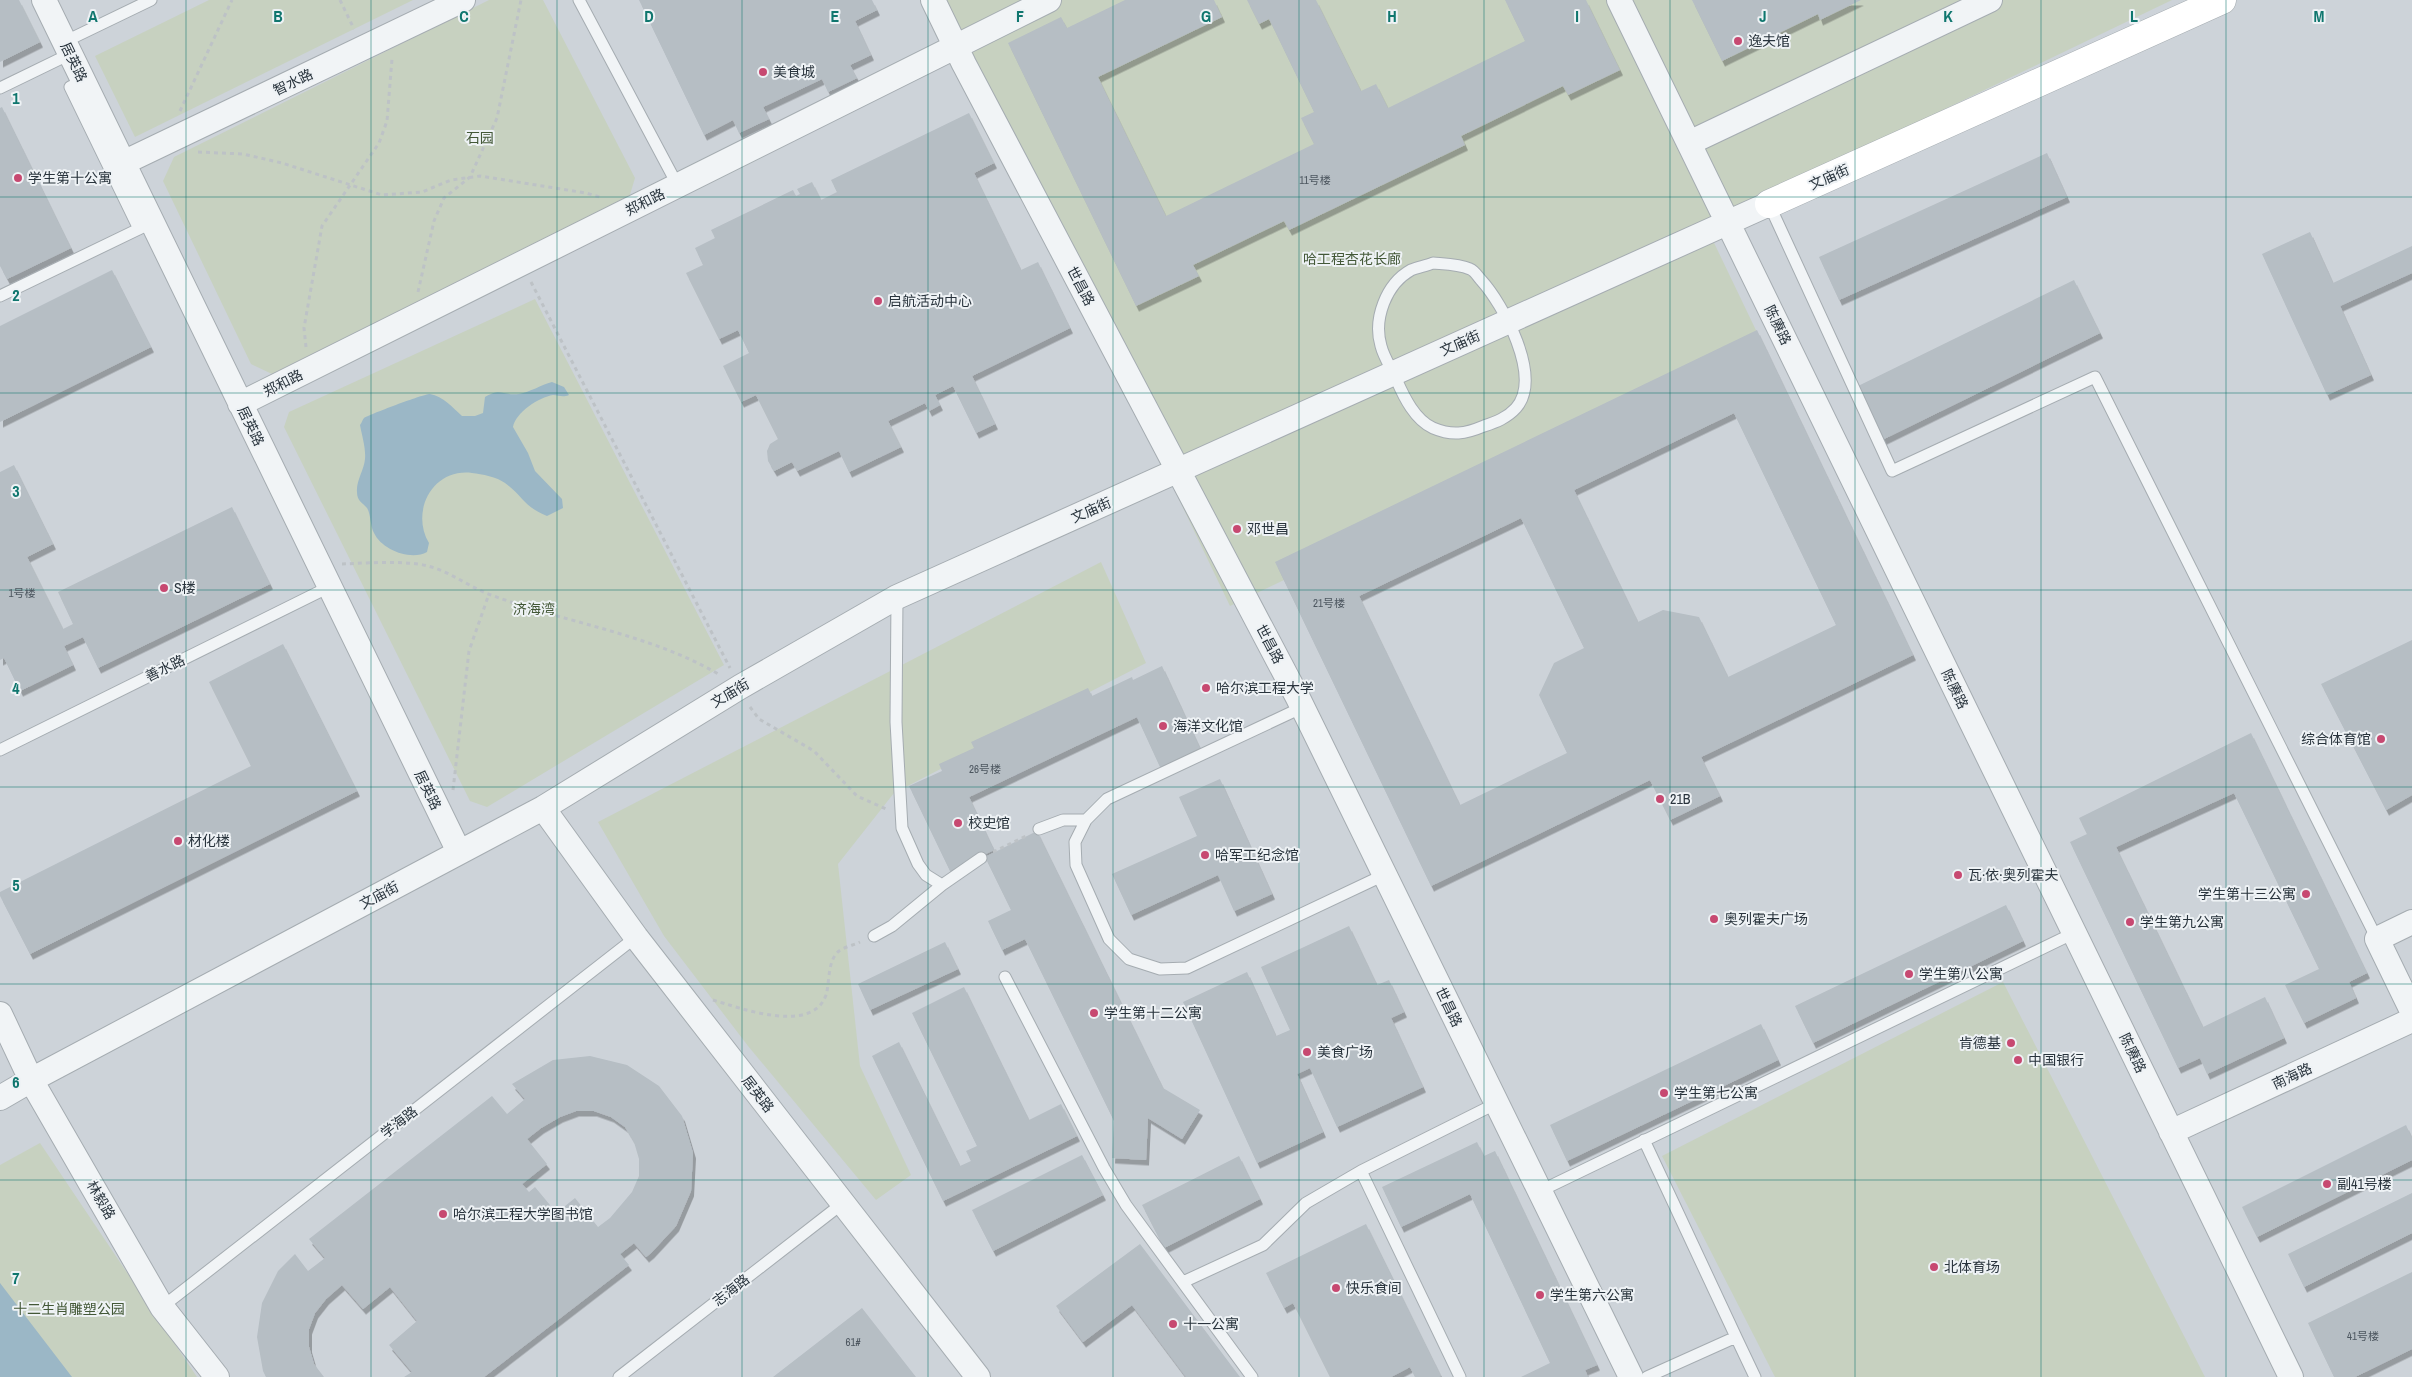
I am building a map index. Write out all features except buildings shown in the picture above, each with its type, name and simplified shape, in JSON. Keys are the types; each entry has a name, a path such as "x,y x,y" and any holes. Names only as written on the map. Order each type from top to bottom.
{"main road":[{"name":"文庙街","path":"1769,204 2222,0"}],"street":[{"name":"居英路","path":"44,0 123,163 145,225 240,404 459,852"},
{"name":"智水路","path":"123,163 463,0"},
{"name":"世昌路","path":"933,0 1303,707 1538,1192 1631,1377"},
{"name":"郑和路","path":"240,404 1049,0"},
{"name":"陈赓路","path":"1619,0 2291,1377"},
{"path":"1689,143 1990,0"},
{"name":"文庙街","path":"0,1098 543,808 740,687 897,597 1769,204"},
{"name":"居英路","path":"543,808 636,937 978,1377"},
{"path":"2412,922 2377,939 2412,1010"},
{"name":"林毅路","path":"0,1014 31,1080 162,1306 218,1377"},
{"name":"南海路","path":"2171,1132 2412,1020"}],"lane":[{"path":"0,88 151,0"},
{"path":"579,0 678,186"},
{"path":"0,296 145,225 70,87 83,81"},
{"path":"1769,204 1892,471 2094,377 2377,939"},
{"path":"1433,263 1454,265 1472,270 1495,296 1518,343 1525,388 1518,406 1504,419 1464,434 1449,433 1431,427 1417,416 1394,373 1381,345 1379,321 1385,298 1395,283 1412,270 1433,263"},
{"name":"善水路","path":"0,750 324,576"},
{"path":"897,597 896,722 899,811 902,828 918,864 926,875 942,885"},
{"path":"1303,707 1107,799 1086,820 1075,842 1076,865 1109,939 1129,959 1160,969 1188,968 1384,875"},
{"path":"1039,829 1063,820 1086,820"},
{"path":"874,936 892,926 942,885 981,858"},
{"path":"1538,1192 2074,933"},
{"name":"学海路","path":"162,1306 636,937"},
{"path":"1005,978 1104,1168 1126,1204 1252,1377"},
{"path":"1183,1282 1263,1245 1306,1203 1361,1171 1496,1104"},
{"path":"1644,1140 1754,1377"},
{"path":"1361,1171 1460,1377"},
{"name":"志海路","path":"619,1377 843,1203"},
{"path":"1647,1377 1736,1337"}],"path":[{"path":"165,143 232,0"},
{"path":"340,0 364,48"},
{"path":"411,319 434,221 444,198 470,177 497,118 521,0"},
{"path":"314,368 306,347 304,328 322,226 379,143 387,121 394,33"},
{"path":"197,152 242,154 282,162 382,194 422,192 452,180 480,176 586,193 607,200 624,212"},
{"path":"522,264 740,687 759,718 806,744 839,774 857,796 888,810 899,811"},
{"path":"324,576 373,562 419,564 449,572 488,594 540,612 670,650 694,660 740,687"},
{"path":"453,794 469,651 488,594"},
{"path":"981,858 1039,829"},
{"path":"676,987 770,1016 789,1018 808,1013 819,1006 826,996 834,958 839,951 874,936"}],"shaded area":[{"name":"哈尔滨工程大学","path":"0,0 2412,0 2412,1377 0,1377"}],"green space":[{"path":"209,0 413,0 135,137 95,56"},
{"name":"石园","path":"489,0 543,0 635,178 629,198 272,374 251,364 163,181 174,157"},
{"name":"哈工程杏花长廊","path":"940,0 2172,0 1705,224 1765,349 1230,606"},
{"name":"济海湾","path":"535,299 724,665 487,807 470,801 284,427 289,412"},
{"path":"1101,562 1146,663 894,793 838,864 860,1066 911,1175 876,1200 748,1046 664,936 598,822"},
{"name":"北体育场","path":"2003,982 2205,1377 1775,1377 1662,1156"},
{"name":"十二生肖雕塑公园","path":"40,1143 197,1377 0,1377 0,1165"}],"water":[{"path":"552,382 564,387 569,395 547,396 528,406 518,416 513,427 528,453 535,471 562,499 563,508 547,516 533,509 511,488 498,479 476,473 458,473 446,477 436,485 424,505 422,518 424,531 429,543 427,552 413,555 405,554 390,549 378,539 373,530 367,508 357,495 357,488 365,459 360,425 364,418 397,404 430,394 443,400 462,416 475,416 483,413 485,397 490,394 499,392 519,394"},
{"path":"0,1283 72,1377 0,1377"}],"place":[{"name":"逸夫馆","path":"1738,41"},
{"name":"美食城","path":"763,72"},
{"name":"学生第十公寓","path":"18,178"},
{"name":"启航活动中心","path":"878,301"},
{"name":"邓世昌","path":"1237,529"},
{"name":"S楼","path":"164,588"},
{"name":"哈尔滨工程大学","path":"1206,688"},
{"name":"海洋文化馆","path":"1163,726"},
{"name":"综合体育馆","path":"2381,739"},
{"name":"21B","path":"1660,799"},
{"name":"校史馆","path":"958,823"},
{"name":"材化楼","path":"178,841"},
{"name":"哈军工纪念馆","path":"1205,855"},
{"name":"瓦·依·奥列霍夫","path":"1958,875"},
{"name":"学生第十三公寓","path":"2306,894"},
{"name":"奥列霍夫广场","path":"1714,919"},
{"name":"学生第九公寓","path":"2130,922"},
{"name":"学生第八公寓","path":"1909,974"},
{"name":"学生第十二公寓","path":"1094,1013"},
{"name":"肯德基","path":"2011,1043"},
{"name":"美食广场","path":"1307,1052"},
{"name":"中国银行","path":"2018,1060"},
{"name":"学生第七公寓","path":"1664,1093"},
{"name":"副41号楼","path":"2327,1184"},
{"name":"哈尔滨工程大学图书馆","path":"443,1214"},
{"name":"北体育场","path":"1934,1267"},
{"name":"快乐食间","path":"1336,1288"},
{"name":"学生第六公寓","path":"1540,1295"},
{"name":"十一公寓","path":"1173,1324"}]}
